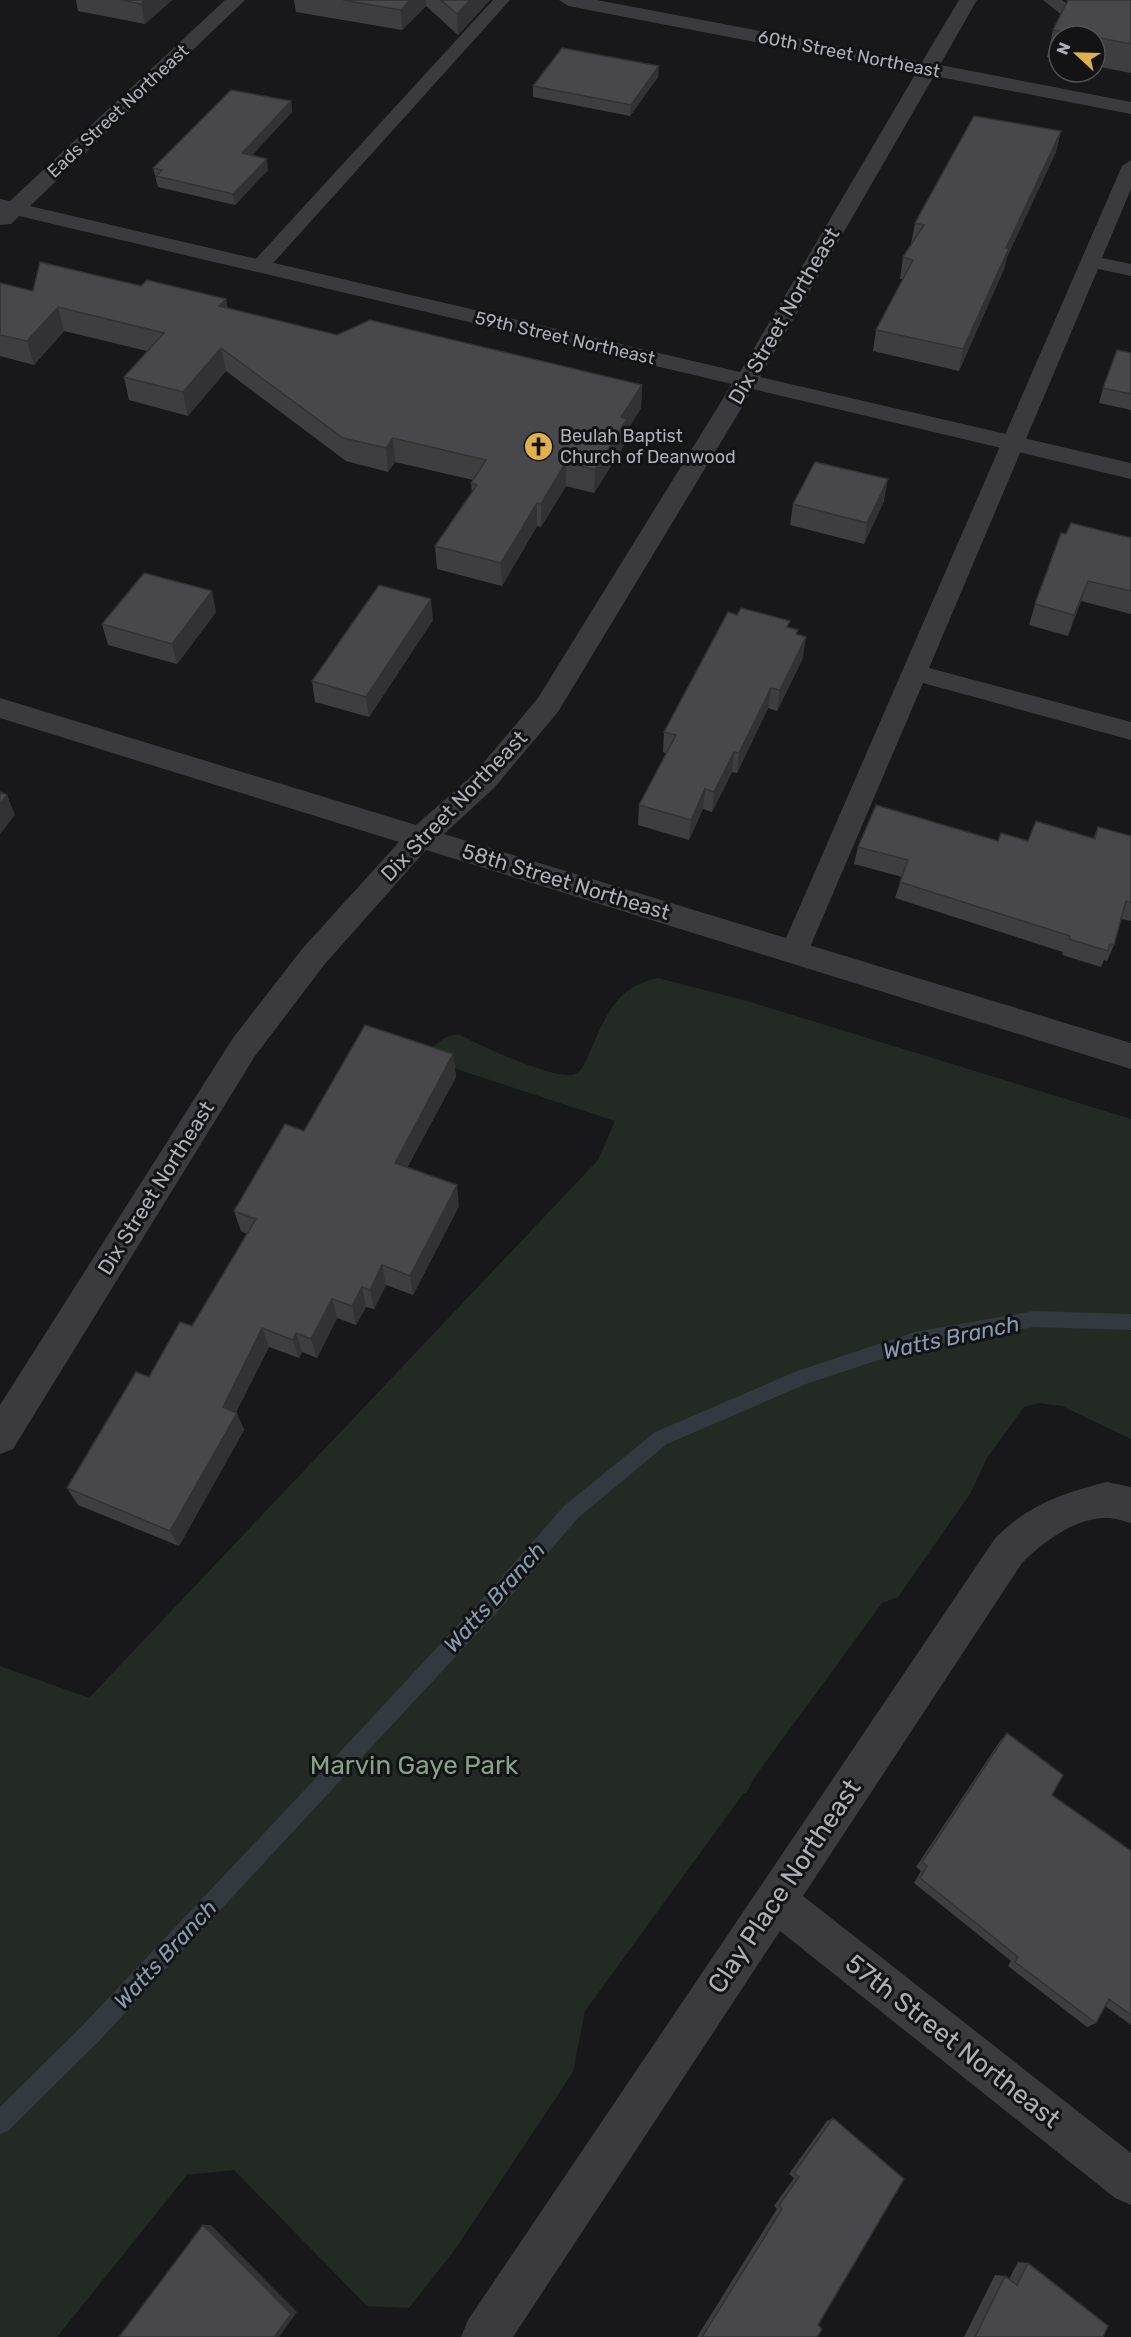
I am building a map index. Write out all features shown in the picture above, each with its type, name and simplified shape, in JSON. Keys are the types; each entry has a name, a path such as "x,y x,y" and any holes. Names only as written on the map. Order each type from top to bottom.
{"street":[{"name":"Eads Street Northeast","path":"5,212 236,0"},
{"name":"60th Street Northeast","path":"568,0 1131,108"},
{"name":"Dix Street Northeast","path":"0,1437 244,1047 313,957 422,837 484,781 548,705 746,381 968,0"},
{"name":"59th Street Northeast","path":"5,212 260,266 1131,471"},
{"name":"58th Street Northeast","path":"0,708 1131,1056"},
{"name":"Clay Place Northeast","path":"484,2337 1009,1550 1032,1528 1070,1509 1107,1500 1131,1505"},
{"name":"57th Street Northeast","path":"775,1900 1131,2182"}],"lane":[{"path":"260,266 502,0"},
{"path":"1051,0 1076,17"},
{"path":"794,952 916,673 1131,166"},
{"path":"1091,261 1131,270"},
{"path":"916,673 1131,731"}],"green space":[{"name":"Marvin Gaye Park","path":"658,978 747,1001 1131,1119 1131,1439 1062,1406 1039,1403 1024,1407 987,1458 970,1494 898,1597 882,1603 754,1778 747,1792 743,1794 585,2011 573,2072 456,2248 409,2308 367,2306 234,2170 187,2175 57,2337 0,2337 0,1666 89,1698 598,1160 615,1121 426,1059 427,1051 446,1037 458,1034 499,1053 552,1073 575,1074 583,1066 613,1006 631,989 643,982"}],"building":[{"path":"122,0 145,0 141,4"},
{"path":"343,0 410,0 401,10"},
{"path":"441,0 470,0 457,14"},
{"path":"1068,0 1131,0 1131,44 1107,39 1107,24 1056,24"},
{"path":"562,48 659,66 631,105 533,86"},
{"path":"231,90 291,101 242,153 267,159 233,194 156,176 162,170 153,168"},
{"path":"974,116 1061,131 1006,248 1009,248 963,349 876,330 913,260 903,257 924,225 915,223"},
{"path":"40,262 141,286 147,280 226,299 219,306 337,335 370,320 642,385 621,417 627,419 595,470 566,462 541,504 537,503 501,563 435,546 477,485 471,483 486,460 393,438 386,448 343,438 221,348 183,392 124,377 164,333 58,307 27,341 0,335 0,283 33,291"},
{"path":"1117,350 1131,353 1131,394 1103,388"},
{"path":"815,462 888,479 867,523 793,504"},
{"path":"1071,523 1131,538 1131,591 1088,581 1074,615 1035,604 1061,533 1066,534"},
{"path":"144,573 212,591 172,644 102,624"},
{"path":"379,585 431,599 366,697 312,681"},
{"path":"741,608 790,621 787,627 798,630 796,634 806,637 780,690 771,688 739,753 734,752 714,792 705,789 691,820 639,805 676,735 664,732 728,612 737,615"},
{"path":"0,792 7,795 0,804"},
{"path":"876,805 998,841 1001,833 1028,841 1036,821 1095,839 1098,827 1131,836 1131,903 1126,901 1114,945 1110,944 1108,951 1069,939 1070,936 900,882 908,860 858,847"},
{"path":"365,1025 453,1054 395,1163 457,1185 410,1276 382,1265 370,1290 362,1287 352,1306 332,1299 311,1339 296,1333 293,1340 262,1328 223,1407 237,1413 170,1531 67,1488 136,1372 149,1377 180,1322 192,1326 256,1219 234,1211 285,1124 304,1131"},
{"path":"1007,1733 1063,1775 1052,1795 1131,1851 1131,2015 1109,1999 1096,2023 1015,1962 1018,1957 920,1878 927,1866 922,1862"},
{"path":"833,2118 904,2179 818,2325 822,2329 817,2337 702,2337 782,2209 779,2205 799,2177 794,2173"},
{"path":"203,2225 291,2314 274,2337 119,2337"},
{"path":"1028,2263 1108,2326 1103,2337 975,2337 1005,2276 1017,2285"}],"waterway":[{"name":"Watts Branch","path":"0,2123 92,2032 491,1604 571,1512 661,1438 803,1377 915,1340 1034,1319 1131,1322"}],"place":[{"name":"Beulah Baptist Church of Deanwood","path":"539,446"}]}
